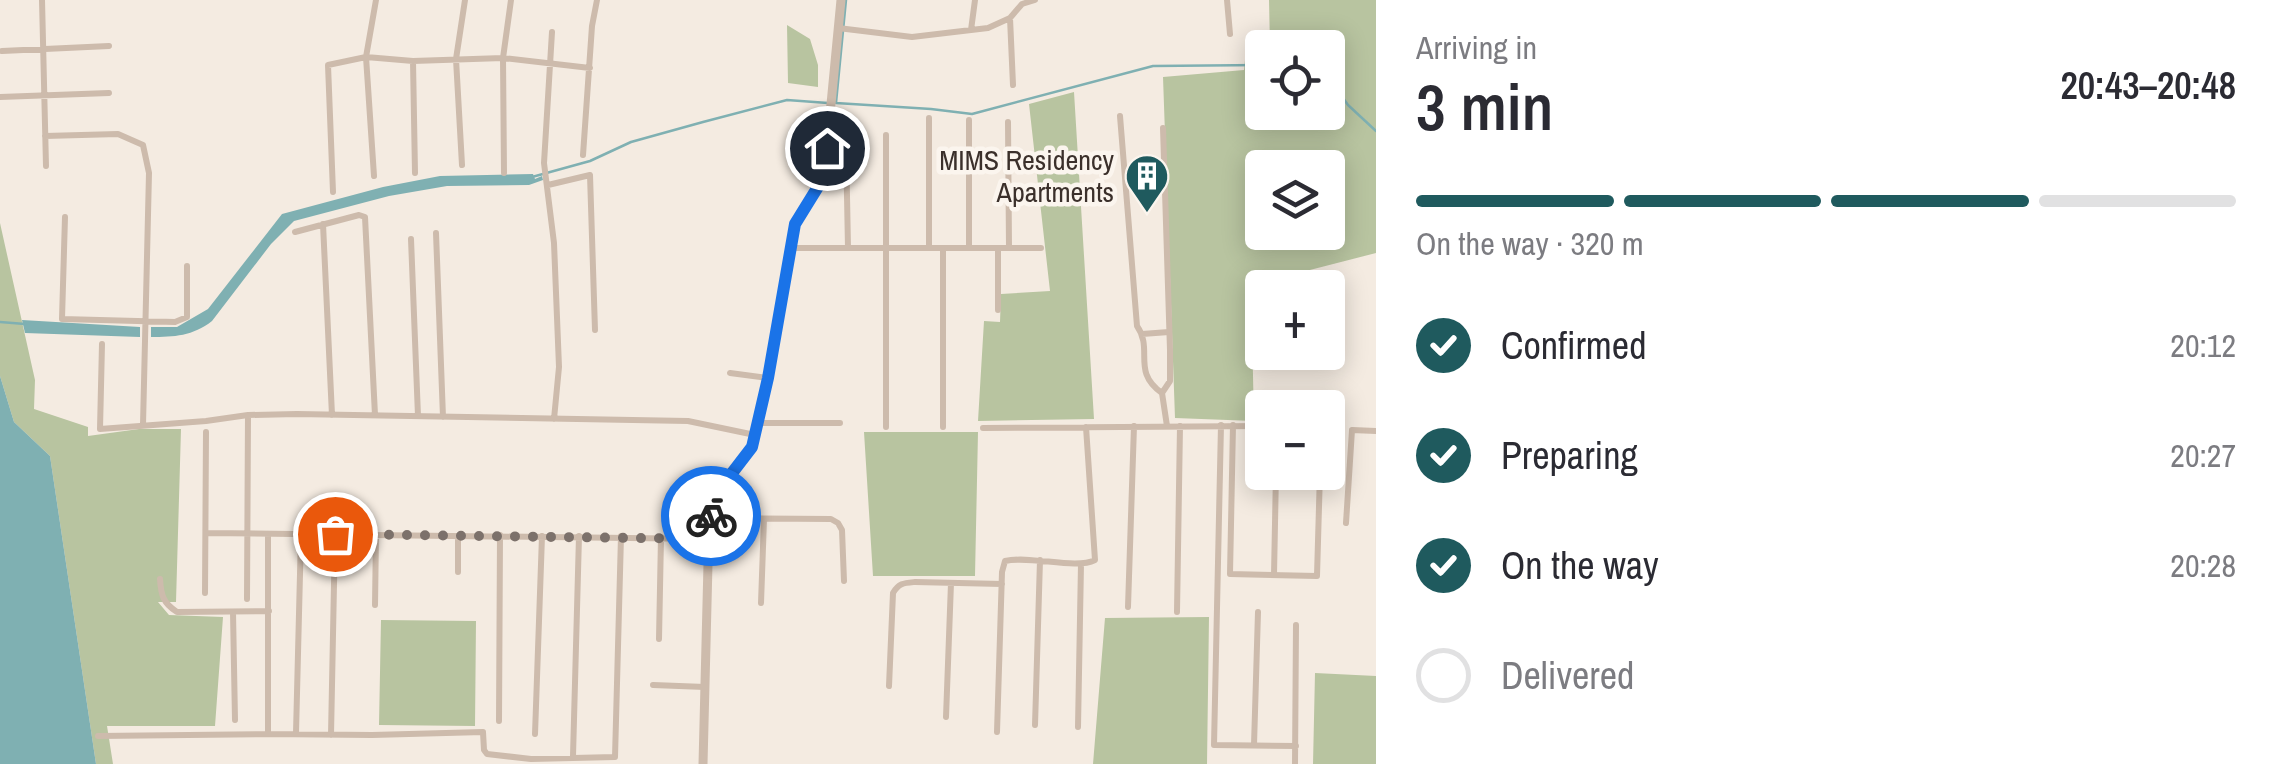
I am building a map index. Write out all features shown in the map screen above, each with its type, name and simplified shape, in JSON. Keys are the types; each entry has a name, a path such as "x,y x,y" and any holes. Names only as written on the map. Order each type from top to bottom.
{"street":[{"path":"42,0 46,166"},
{"path":"374,176 366,58 376,0"},
{"path":"462,165 456,60 465,0"},
{"path":"504,173 503,58 511,0"},
{"path":"583,156 597,0"},
{"path":"703,764 711,518 719,490 752,447 795,224 824,177 840,0"},
{"path":"971,30 975,0"},
{"path":"838,28 912,38 988,28 1010,18 1022,2 1035,0"},
{"path":"1227,0 1230,34"},
{"path":"1010,18 1013,86"},
{"path":"552,32 544,164 554,242 560,367 554,419"},
{"path":"2,51 109,46"},
{"path":"333,192 328,64 366,58 412,62 503,58 590,68"},
{"path":"412,62 415,173"},
{"path":"0,97 109,93"},
{"path":"1120,116 1136,326 1142,334 1146,376 1162,392"},
{"path":"929,118 929,248"},
{"path":"968,120 969,248"},
{"path":"1008,122 1009,248"},
{"path":"1163,128 1170,381 1162,392 1167,426"},
{"path":"45,136 118,134 143,146 149,173 143,425"},
{"path":"886,135 886,426"},
{"path":"846,144 848,248"},
{"path":"548,186 590,174 595,330"},
{"path":"295,232 359,214 365,216 375,415"},
{"path":"64,217 62,319 175,322 186,317 186,266"},
{"path":"322,224 332,414"},
{"path":"436,234 443,416"},
{"path":"411,240 418,416"},
{"path":"790,248 1041,248"},
{"path":"943,248 943,427"},
{"path":"998,248 998,310"},
{"path":"1142,334 1169,332"},
{"path":"102,344 100,429 248,415 332,414 688,421 755,435"},
{"path":"730,373 768,378"},
{"path":"246,598 248,415"},
{"path":"758,422 840,423"},
{"path":"1233,425 1230,574 1317,576 1319,490"},
{"path":"983,428 1245,425"},
{"path":"1128,608 1134,426"},
{"path":"1177,612 1180,426"},
{"path":"1221,426 1214,744 1296,746"},
{"path":"997,732 1005,561 1086,564 1094,560 1086,427"},
{"path":"1346,523 1352,430 1376,431"},
{"path":"206,432 206,593"},
{"path":"1274,575 1276,490"},
{"path":"711,518 838,523 842,530 844,580"},
{"path":"761,603 764,519"},
{"path":"206,533 709,539"},
{"path":"268,534 268,734"},
{"path":"296,733 301,534"},
{"path":"331,735 335,534"},
{"path":"374,605 376,534"},
{"path":"499,721 500,535"},
{"path":"458,536 458,572"},
{"path":"535,734 542,536"},
{"path":"573,756 579,536"},
{"path":"98,736 483,732 487,754 530,762 573,756 614,757 621,536"},
{"path":"659,640 661,537"},
{"path":"1035,725 1040,560"},
{"path":"1078,727 1081,563"},
{"path":"160,580 166,605 177,612 269,611"},
{"path":"890,686 893,593 897,586 915,582 1002,584"},
{"path":"946,717 951,583"},
{"path":"233,612 235,720"},
{"path":"1254,745 1258,612"},
{"path":"1295,764 1296,625"},
{"path":"653,685 705,687"}],"green space":[{"path":"1269,0 1376,0 1376,253 1310,270 1245,270 1245,370 1253,370 1253,390 1245,390 1245,421 1175,418 1163,77 1244,70 1245,60 1245,130 1345,130 1345,30 1270,30"},
{"path":"787,25 810,39 818,65 818,87 788,83"},
{"path":"1074,92 1094,419 978,421 984,321 1000,322 1001,294 1050,291 1029,104"},
{"path":"0,223 35,380 34,409 88,427 88,436 139,429 181,429 176,602 158,602 169,615 223,617 215,726 107,726 113,764 96,764 50,456 14,422 0,376"},
{"path":"864,432 978,432 975,576 873,576"},
{"path":"1209,617 1207,764 1093,764 1105,618"},
{"path":"381,620 476,621 475,726 379,725"},
{"path":"1315,673 1376,676 1376,764 1313,764"}],"water":[{"path":"533,174 535,179 542,176 543,180 529,185 447,186 389,196 294,221 271,244 212,321 183,335 151,337 151,327 177,327 208,309 282,214 440,176"},
{"path":"22,320 140,327 140,337 25,333"},
{"path":"0,376 14,422 50,456 96,764 0,764"}],"waterway":[{"path":"836,103 846,0"},
{"path":"836,103 972,114 1153,66 1245,65"},
{"path":"532,177 590,161 631,142 787,100 828,103"},
{"path":"1345,101 1376,131"},
{"path":"0,322 25,324"}],"way so far":[{"path":"335,534 709,539 711,516"}],"place":[{"name":"MIMS Residency Apartments","path":"1147,214"}],"route":[{"path":"711,516 719,490 752,447 795,224 824,177 827,148"}]}
